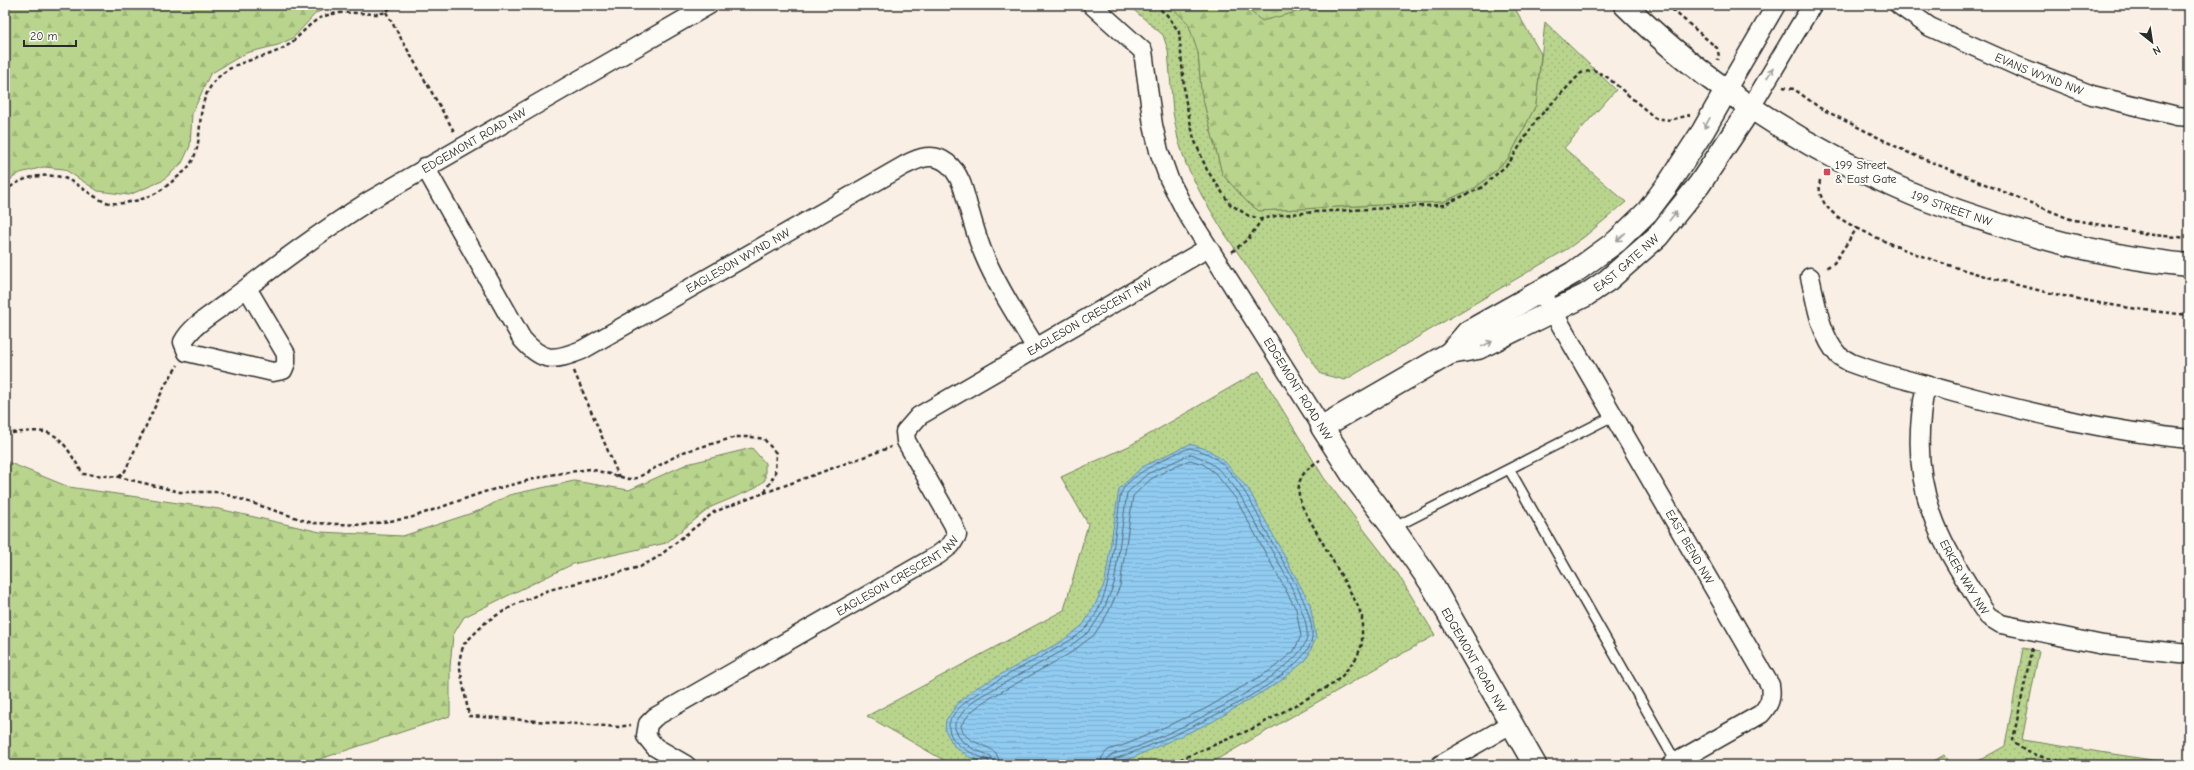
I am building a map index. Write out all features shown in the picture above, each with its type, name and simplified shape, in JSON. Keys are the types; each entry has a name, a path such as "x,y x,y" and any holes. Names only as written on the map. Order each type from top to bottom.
{"street":[{"name":"EDGEMONT ROAD NW","path":"187,352 183,342 188,333 322,231 425,167 709,5"},
{"name":"EDGEMONT ROAD NW","path":"1092,5 1143,52 1153,125 1159,151 1169,179 1186,212 1361,488 1393,528 1431,583 1535,765"},
{"name":"199 STREET NW","path":"1625,5 1646,26 1751,107 1820,150 1868,175 1940,205 2012,229 2103,253 2189,265"},
{"path":"1727,89 1776,5"},
{"path":"1751,107 1812,5"},
{"name":"EVANS WYND NW","path":"1899,5 1930,26 2017,66 2092,95 2177,116 2189,117"},
{"name":"EAST GATE NW","path":"1322,427 1450,353 1468,332 1573,273 1617,241 1647,212 1669,183 1699,138 1727,89"},
{"name":"EAST GATE NW","path":"1450,353 1478,348 1553,312 1586,295 1633,260 1658,236 1699,185 1751,107"},
{"name":"EAGLESON WYND NW","path":"425,167 522,339 534,352 547,358 566,356 582,350 905,165 921,157 936,157 947,163 957,173 983,254 996,282 1036,348"},
{"name":"EAGLESON CRESCENT NW","path":"648,724 655,718 938,555 951,546 957,535 953,524 906,441 905,432 919,416 1036,348 1213,254"},
{"path":"1810,276 1822,325 1838,356 1868,369 2083,425 2136,434 2189,439"},
{"path":"187,352 274,372 283,370 286,363 286,354 247,288"},
{"name":"EAST BEND NW","path":"1541,291 1770,685 1772,696 1769,704 1762,714 1674,764"},
{"name":"ERKER WAY NW","path":"1926,385 1920,411 1920,458 1932,514 1981,606 1988,616 2001,624 2103,645 2189,654"},
{"path":"648,724 646,736 655,747 686,765"},
{"path":"1440,765 1511,724"}],"lane":[{"path":"1393,528 1613,416"},
{"path":"1509,469 1674,764"}],"path":[{"path":"5,192 12,185 22,180 54,176 65,178 104,202 120,203 146,198 165,188 189,167 198,148 201,107 208,90 223,73 242,62 283,49 295,41 315,21 326,15 380,14 386,12 393,5"},
{"path":"1155,5 1167,15 1179,32 1185,98 1194,139 1208,170 1230,204 1249,216 1262,219 1280,214 1443,205 1481,188 1509,163 1537,119 1581,72 1594,70 1607,77 1655,118 1670,120 1694,114"},
{"path":"1666,5 1717,48 1719,56"},
{"path":"386,12 463,146"},
{"path":"1786,88 1794,89 1820,108 1909,153 2070,219 2153,235 2189,238"},
{"path":"1820,180 1820,195 1836,217 1882,241 1948,265 2026,288 2080,301 2189,315"},
{"path":"1213,254 1238,249 1250,238 1262,219"},
{"path":"1810,276 1834,263 1857,228"},
{"path":"119,477 125,471 165,385 187,352"},
{"path":"566,356 575,372 619,477"},
{"path":"5,434 28,431 45,431 54,434 65,445 83,474 119,477 180,492 219,492 231,494 312,523 363,525 410,518 484,492 549,475 590,469 628,479 637,478 683,452 736,437 764,439 776,453 775,474 764,493"},
{"path":"648,724 618,726 469,716 459,663 464,644 487,621 516,604 549,590 640,566 658,557 714,512 906,441"},
{"path":"1167,765 1254,728 1333,684 1350,668 1357,658 1362,644 1362,617 1357,604 1302,506 1298,496 1300,478 1306,471 1336,450"},
{"path":"2035,632 2013,740 2023,749 2035,754 2091,765"}],"green space":[{"path":"5,5 377,5 330,7 316,13 293,38 278,45 246,53 210,74 192,114 190,146 182,163 162,181 129,195 98,191 64,169 44,167 20,173 5,183"},
{"path":"1128,5 1169,5 1188,23 1198,53 1201,92 1222,174 1248,203 1259,211 1443,202 1477,187 1509,158 1536,105 1545,22 1616,90 1564,148 1626,202 1584,237 1567,249 1345,380 1321,374 1225,234 1202,196 1186,164 1178,139 1173,112 1168,50 1163,35"},
{"path":"1167,5 1242,5 1262,20 1323,5 1513,5 1541,54 1536,105 1509,158 1477,187 1443,202 1259,211 1248,203 1222,174 1201,92 1198,53"},
{"path":"1242,5 1323,5 1262,21"},
{"path":"1259,371 1324,478 1396,571 1435,635 1207,765 952,765 867,716 1064,610 1088,524 1061,477 1129,446"},
{"path":"752,448 765,463 765,480 754,489 711,507 666,543 573,564 464,617 453,635 450,667 450,716 302,765 5,765 5,461 69,487 219,509 320,532 403,536 481,510 509,495 574,481 629,490 687,464"},
{"path":"2023,648 2039,651 2022,740 2152,760 2189,762 2189,765 1971,765 2005,746"},
{"path":"1944,755 1950,765 1927,765"}],"water":[{"path":"1190,444 1209,450 1225,462 1249,490 1310,604 1316,638 1306,660 1279,682 1212,722 1132,758 1109,765 991,765 969,757 954,746 945,730 946,720 959,702 974,689 1062,641 1083,625 1095,605 1105,582 1119,489 1142,467"}],"waterway":[{"path":"5,8 8,5"}],"place":[{"name":"199 Street & East Gate","path":"1827,172"}]}
